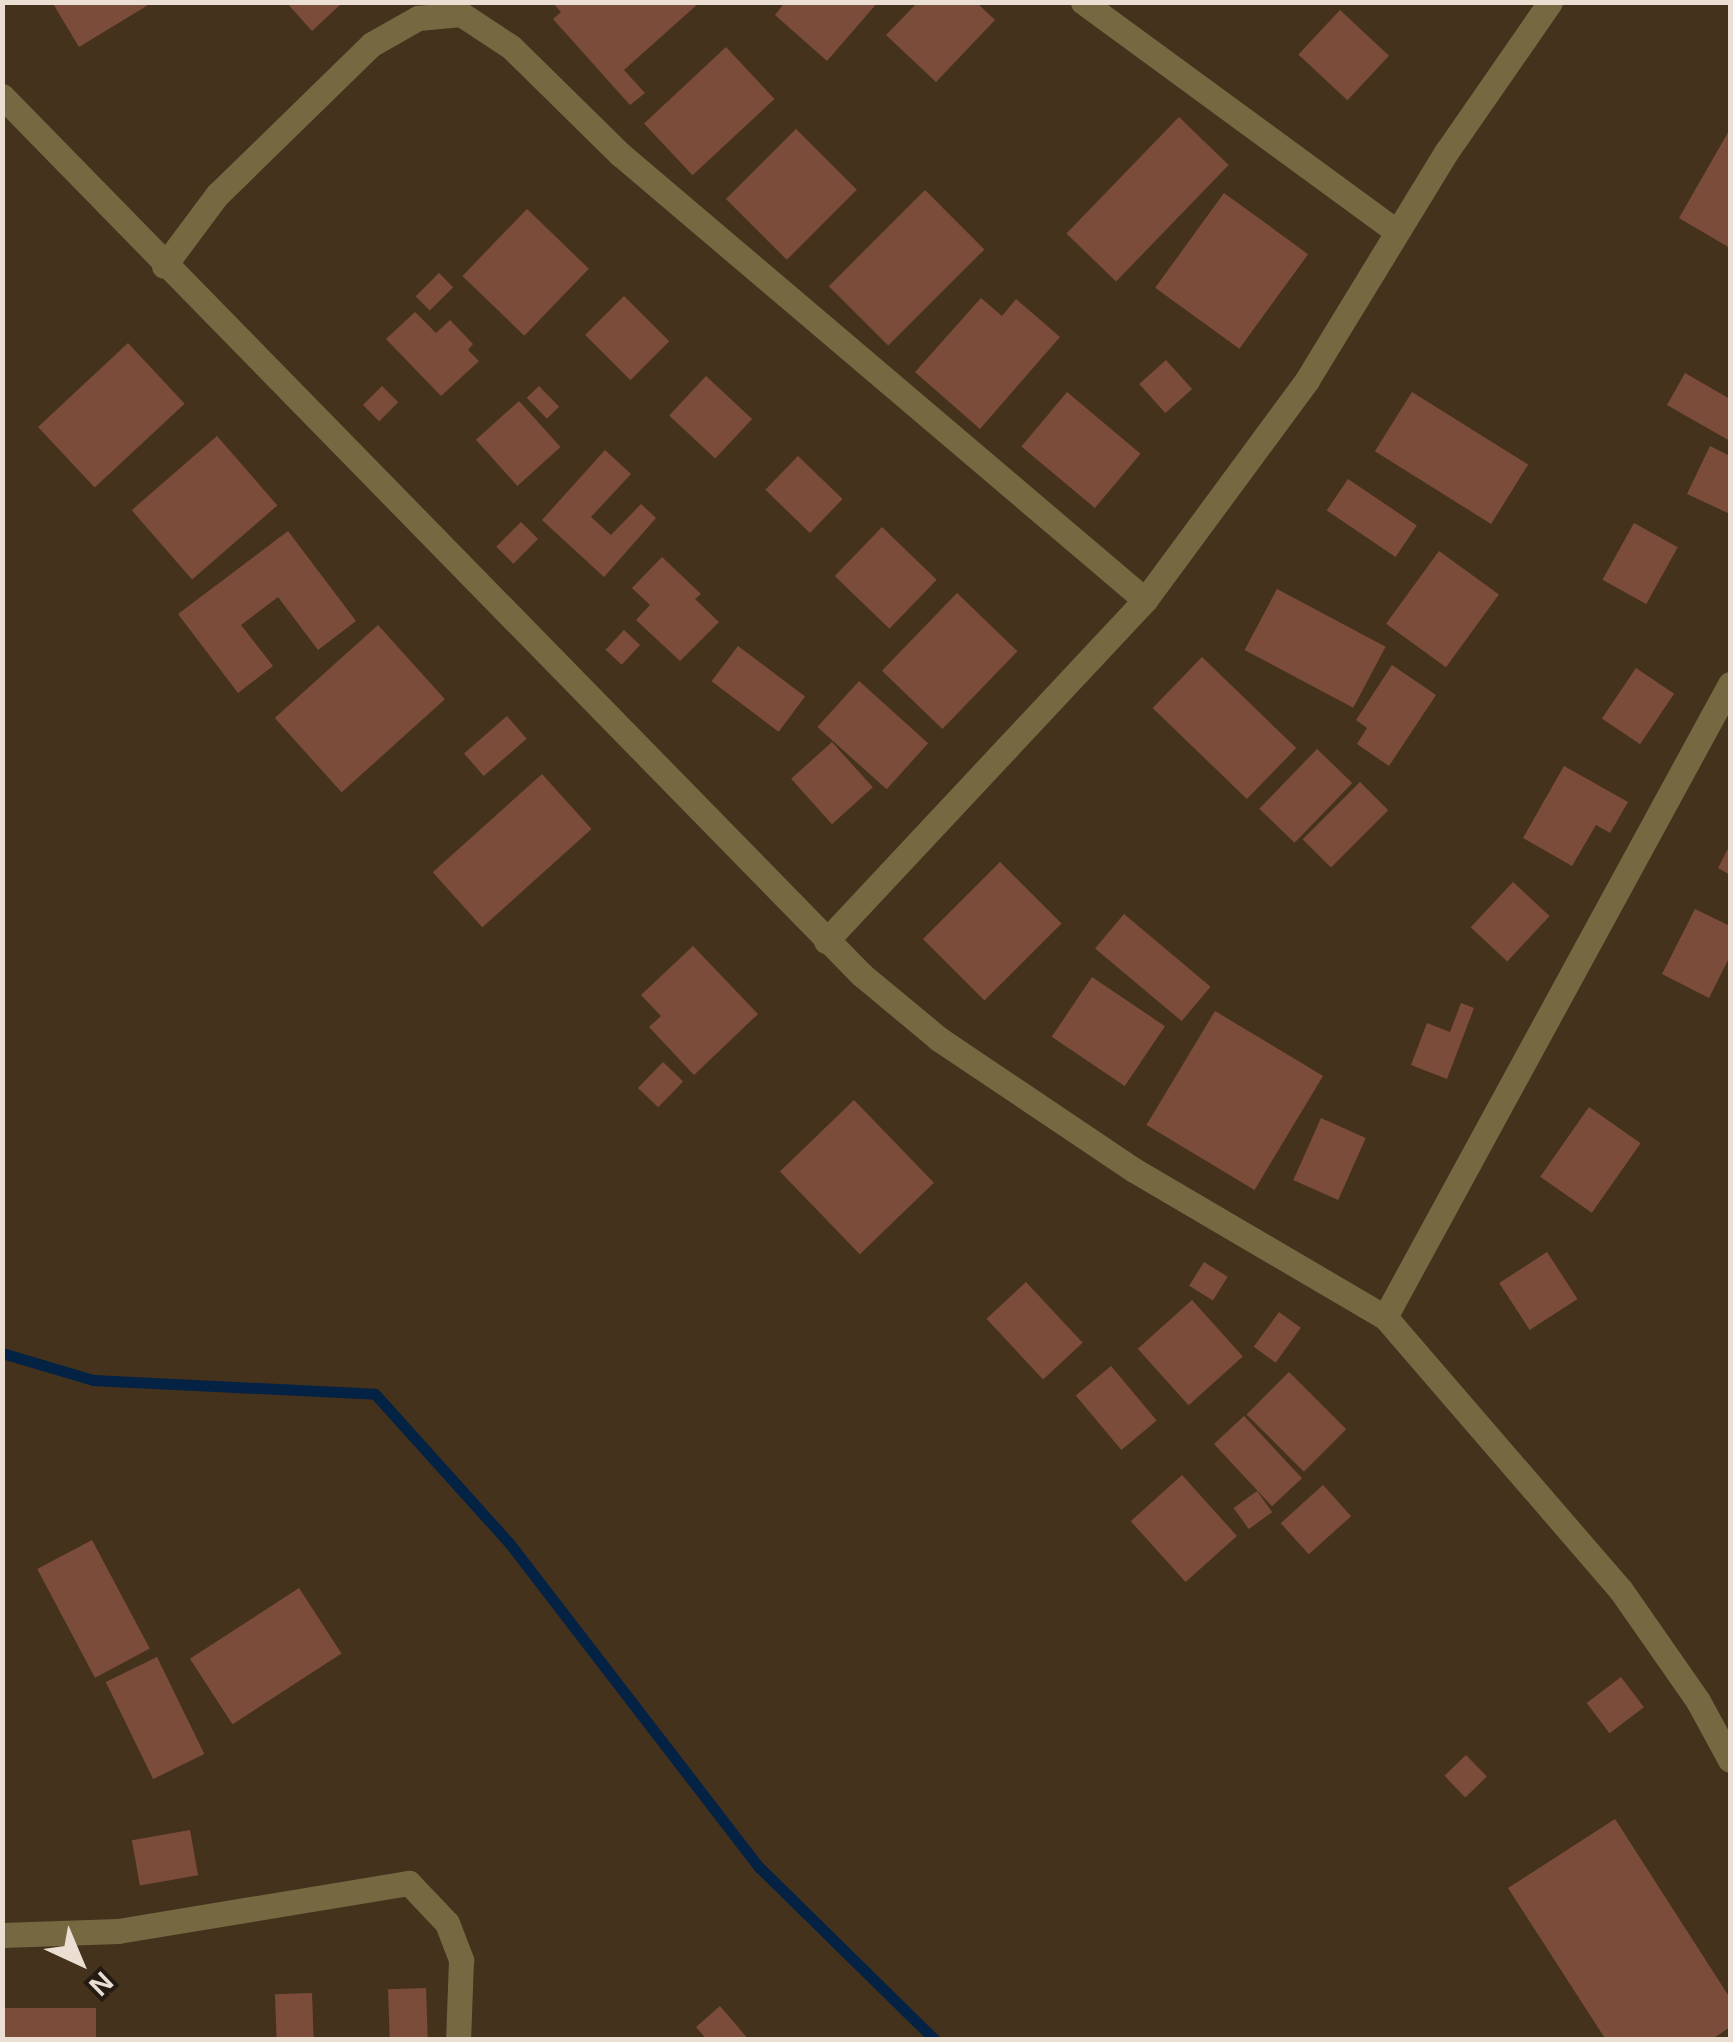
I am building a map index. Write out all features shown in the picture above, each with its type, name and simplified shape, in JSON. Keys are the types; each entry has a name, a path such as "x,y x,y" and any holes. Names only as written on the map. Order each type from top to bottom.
{"street":[{"path":"1083,2 1397,232"},
{"path":"826,942 1146,600 1307,380 1397,232 1550,2"},
{"path":"164,266 217,195 372,44 418,18 462,14 512,46 620,154 1146,600"},
{"path":"2,96 826,942 939,1039 1134,1170 1386,1316 1620,1589 1698,1701 1730,1760"},
{"path":"1386,1316 1730,684"},
{"path":"2,1935 118,1931 409,1883 447,1923 461,1960 458,2040"}],"building":[{"path":"52,2 153,2 79,47"},
{"path":"286,2 343,2 312,31"},
{"path":"552,2 700,2 624,70 645,93 630,105 553,19 561,12"},
{"path":"785,2 878,2 827,61 775,15"},
{"path":"918,2 976,2 995,20 936,82 886,35"},
{"path":"1340,10 1389,56 1347,100 1298,55"},
{"path":"726,47 774,99 693,175 644,123"},
{"path":"1179,117 1229,165 1116,281 1066,234"},
{"path":"796,129 857,190 787,260 726,199"},
{"path":"1730,129 1730,248 1679,218"},
{"path":"925,190 984,249 888,346 829,286"},
{"path":"1224,193 1308,254 1239,349 1155,288"},
{"path":"527,209 589,269 524,336 462,276"},
{"path":"439,273 453,287 430,310 416,296"},
{"path":"624,296 669,341 630,380 585,335"},
{"path":"981,298 1002,316 1016,299 1060,337 980,429 915,372"},
{"path":"415,312 436,333 450,320 473,344 468,350 479,361 441,396 386,339"},
{"path":"128,343 185,404 95,488 38,427"},
{"path":"1166,360 1192,389 1165,413 1139,384"},
{"path":"1685,373 1730,399 1730,441 1667,405"},
{"path":"706,376 752,419 715,458 669,415"},
{"path":"382,386 398,402 379,421 363,405"},
{"path":"539,386 559,407 547,419 527,398"},
{"path":"1067,392 1141,454 1095,508 1021,446"},
{"path":"1412,392 1528,465 1491,524 1375,451"},
{"path":"519,401 560,447 517,486 476,440"},
{"path":"217,436 277,505 192,580 132,510"},
{"path":"1710,446 1730,456 1730,514 1687,494"},
{"path":"605,450 631,474 591,517 611,535 641,504 656,518 604,577 542,520"},
{"path":"798,456 843,499 810,533 765,490"},
{"path":"1348,479 1417,525 1396,557 1327,511"},
{"path":"521,522 538,539 513,564 496,547"},
{"path":"1634,523 1678,547 1646,604 1602,580"},
{"path":"882,527 937,580 889,629 835,576"},
{"path":"288,531 356,621 318,650 278,597 241,625 273,666 238,693 178,614"},
{"path":"1439,551 1499,594 1446,667 1386,624"},
{"path":"662,557 701,594 695,599 719,622 680,661 636,620 650,605 632,588"},
{"path":"1277,589 1386,647 1353,708 1245,650"},
{"path":"957,593 1017,651 942,729 882,671"},
{"path":"378,625 445,699 342,792 275,718"},
{"path":"624,630 640,645 622,665 606,650"},
{"path":"738,646 805,697 779,732 712,681"},
{"path":"1202,657 1296,748 1247,799 1153,708"},
{"path":"1392,665 1436,695 1389,766 1357,744 1367,728 1356,720"},
{"path":"1636,668 1674,694 1640,744 1602,719"},
{"path":"859,681 928,743 887,789 818,727"},
{"path":"507,716 527,739 484,776 464,753"},
{"path":"832,742 873,787 832,824 791,779"},
{"path":"1317,749 1352,783 1295,843 1259,809"},
{"path":"1564,766 1628,802 1610,833 1596,825 1572,866 1523,838"},
{"path":"542,774 592,829 482,927 433,872"},
{"path":"1360,782 1388,810 1331,868 1303,839"},
{"path":"1730,845 1730,875 1718,868"},
{"path":"1000,862 1062,924 984,1001 923,939"},
{"path":"1513,882 1550,916 1507,961 1471,927"},
{"path":"1695,909 1730,926 1730,956 1709,998 1662,974"},
{"path":"1124,914 1211,987 1182,1021 1095,948"},
{"path":"693,946 758,1014 694,1075 649,1027 661,1016 641,995"},
{"path":"1092,977 1165,1026 1125,1086 1052,1037"},
{"path":"1461,1003 1474,1008 1447,1079 1411,1065 1427,1023 1450,1032"},
{"path":"1215,1011 1323,1076 1255,1190 1146,1125"},
{"path":"663,1062 683,1081 658,1107 638,1088"},
{"path":"854,1100 934,1183 860,1254 780,1172"},
{"path":"1589,1107 1641,1143 1592,1213 1540,1177"},
{"path":"1321,1118 1366,1138 1338,1200 1293,1180"},
{"path":"1547,1252 1577,1299 1530,1330 1499,1283"},
{"path":"1204,1262 1228,1277 1213,1301 1189,1286"},
{"path":"1026,1282 1083,1343 1043,1380 987,1319"},
{"path":"1192,1300 1243,1356 1189,1405 1138,1349"},
{"path":"1279,1312 1301,1328 1276,1363 1254,1347"},
{"path":"1111,1366 1157,1420 1121,1450 1076,1396"},
{"path":"1289,1372 1346,1429 1304,1472 1247,1414"},
{"path":"1244,1416 1302,1478 1272,1506 1214,1444"},
{"path":"1182,1475 1237,1536 1186,1582 1131,1521"},
{"path":"1323,1485 1351,1516 1309,1554 1281,1523"},
{"path":"1257,1491 1272,1512 1249,1529 1234,1508"},
{"path":"92,1540 150,1649 95,1678 37,1569"},
{"path":"299,1588 341,1653 232,1724 190,1659"},
{"path":"157,1657 204,1754 153,1779 106,1682"},
{"path":"1621,1677 1644,1707 1610,1733 1587,1703"},
{"path":"1466,1755 1487,1777 1465,1797 1444,1776"},
{"path":"1615,1819 1730,1998 1730,2027 1711,2040 1606,2040 1508,1888"},
{"path":"190,1830 198,1875 140,1886 132,1840"},
{"path":"426,1988 428,2040 390,2040 388,1989"},
{"path":"312,1993 314,2040 277,2040 275,1994"},
{"path":"720,2006 749,2040 707,2040 696,2027"},
{"path":"2,2008 96,2008 96,2040 2,2040"}],"waterway":[{"path":"2,1353 93,1380 375,1394 510,1544 759,1867 935,2040"}]}
